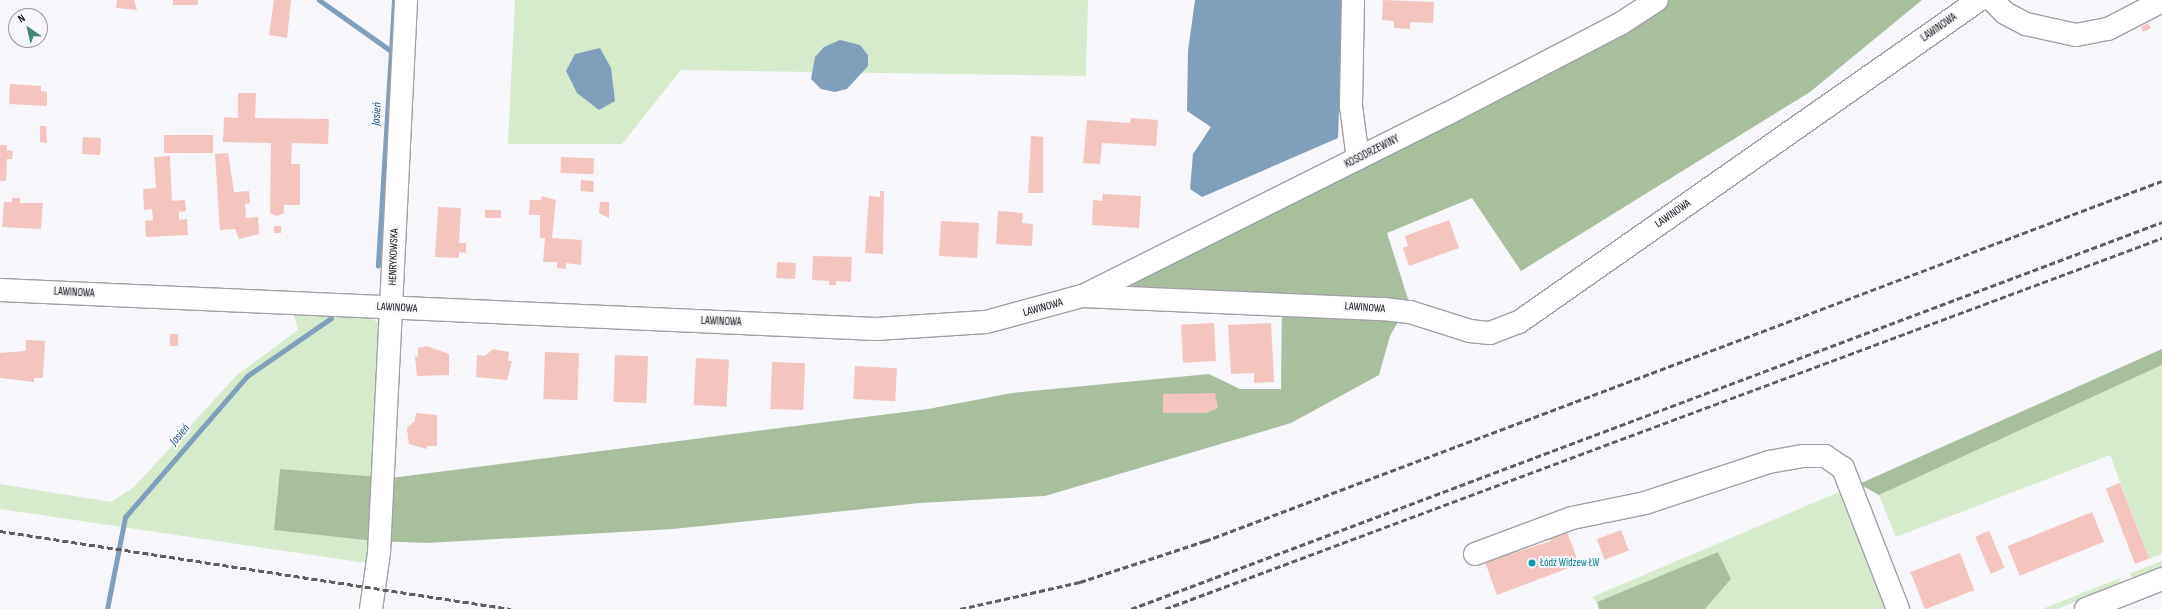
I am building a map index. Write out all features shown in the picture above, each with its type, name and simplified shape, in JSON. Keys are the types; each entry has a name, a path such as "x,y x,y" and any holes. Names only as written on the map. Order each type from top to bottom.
{"street":[{"name":"HENRYKOWSKA","path":"371,609 379,553 406,0"},
{"path":"1353,0 1351,106 1358,159"},
{"name":"KOSODRZEWINY","path":"1082,296 1358,159 1620,24 1657,0"},
{"name":"LAWINOWA","path":"0,290 876,329 986,322 1082,296 1384,309 1410,312 1470,331 1506,329 1980,0"},
{"path":"1992,0 2005,13 2026,24 2076,35 2108,28 2162,1"},
{"path":"1475,554 1572,518 1645,503 1768,462 1803,456 1826,456 1843,468 1898,609"},
{"path":"2086,609 2162,579"}],"green space":[{"path":"515,0 1088,0 1086,76 681,70 622,144 508,144"},
{"path":"1657,0 1922,0 1810,92 1521,271 1472,198 1387,233 1409,302 1390,336 1379,375 1291,423 1045,496 920,503 673,529 427,543 374,541 274,530 280,469 391,478 928,409 1012,393 1209,374 1240,389 1281,389 1282,303 1082,296"},
{"path":"293,311 364,314 380,324 372,478 280,469 274,529 374,541 373,564 0,509 0,484 111,502 134,487 237,375 298,330"},
{"path":"2162,349 2162,365 1879,495 1859,484"},
{"path":"2162,365 2162,554 2149,559 2110,455 1896,537 1879,495"},
{"path":"1846,489 1892,609 1705,609 1731,579 1718,552 1597,602 1592,597"},
{"path":"1718,552 1731,579 1705,609 1599,609 1597,602"},
{"path":"2162,561 2162,567 2135,578 2129,574"},
{"path":"2120,578 2119,584 2057,609 2042,609"}],"water":[{"path":"1195,0 1343,0 1338,138 1202,197 1190,189 1193,154 1211,127 1187,111 1188,51"},
{"path":"840,40 860,45 868,55 868,66 847,89 835,92 821,89 811,79 815,57 824,47"},
{"path":"600,48 611,68 615,101 599,110 577,93 566,71 575,54"}],"building":[{"path":"117,0 134,0 137,10 116,8"},
{"path":"173,0 198,0 198,5 173,5"},
{"path":"274,0 291,0 287,38 269,35"},
{"path":"1383,0 1434,2 1433,23 1410,22 1410,29 1394,28 1394,21 1382,20"},
{"path":"2148,23 2151,28 2143,32 2141,27"},
{"path":"10,84 41,86 41,91 47,92 47,106 9,104"},
{"path":"238,93 256,93 255,118 329,119 328,144 292,143 291,164 300,164 300,205 284,205 284,213 277,216 270,213 271,143 223,142 224,117 238,118"},
{"path":"1131,118 1158,120 1156,146 1102,143 1100,164 1083,163 1087,120 1130,123"},
{"path":"40,126 46,126 47,143 40,142"},
{"path":"164,135 213,135 213,153 164,153"},
{"path":"1031,136 1043,137 1043,193 1028,193"},
{"path":"83,137 101,138 100,155 82,154"},
{"path":"0,145 7,145 7,150 13,151 12,159 7,159 6,181 0,181"},
{"path":"228,153 234,192 249,191 250,203 245,204 246,218 258,217 259,234 239,239 235,229 220,230 215,154"},
{"path":"170,156 172,201 185,200 186,211 179,212 179,220 187,219 188,235 146,237 145,221 153,220 152,209 144,210 143,189 156,188 154,157"},
{"path":"561,157 594,158 593,174 560,173"},
{"path":"581,180 594,181 593,192 580,191"},
{"path":"880,191 884,191 883,254 865,253 869,196 880,197"},
{"path":"1103,194 1141,196 1139,228 1092,225 1093,200 1102,201"},
{"path":"542,196 556,200 552,238 582,240 581,265 566,263 566,269 557,268 557,262 543,262 545,238 540,238 540,215 529,215 530,200 541,200"},
{"path":"12,198 20,198 20,203 43,203 41,229 2,227 4,202 12,202"},
{"path":"600,202 609,202 609,218 599,213"},
{"path":"438,207 461,208 459,243 466,243 466,253 459,252 459,258 435,257"},
{"path":"485,210 501,210 501,218 485,218"},
{"path":"998,211 1023,213 1022,223 1033,224 1032,246 996,244"},
{"path":"1449,220 1459,248 1409,266 1403,248 1408,246 1405,236"},
{"path":"941,221 979,223 977,258 939,256"},
{"path":"274,226 281,226 281,233 274,233"},
{"path":"813,256 852,257 851,282 836,281 836,285 829,285 829,281 812,280"},
{"path":"777,262 796,263 795,279 776,278"},
{"path":"1214,323 1216,361 1183,363 1181,325"},
{"path":"1271,323 1274,382 1254,383 1254,373 1231,374 1228,325"},
{"path":"170,334 178,334 178,346 170,346"},
{"path":"26,340 45,341 43,378 34,378 34,382 0,378 0,353 26,351"},
{"path":"427,346 449,354 449,375 417,376 415,356 418,357 418,348"},
{"path":"493,349 509,352 508,361 512,361 507,380 476,377 477,355 485,356"},
{"path":"545,352 579,353 577,400 543,399"},
{"path":"615,355 648,356 646,403 613,402"},
{"path":"696,358 729,360 726,407 694,405"},
{"path":"772,362 805,363 803,410 770,409"},
{"path":"855,366 897,368 895,401 853,399"},
{"path":"1215,393 1218,408 1206,413 1163,413 1163,394"},
{"path":"416,413 437,415 437,446 427,446 427,449 409,444 407,428 415,421"},
{"path":"2120,483 2149,559 2135,564 2106,488"},
{"path":"2092,512 2104,542 2020,576 2008,546"},
{"name":"Łódź Widzew ŁW","path":"1566,529 1579,564 1497,595 1485,562 1551,541 1549,536"},
{"path":"1621,530 1629,551 1605,560 1597,539"},
{"path":"1989,531 2005,568 1991,574 1975,537"},
{"path":"1960,553 1974,590 1925,609 1911,572"}],"waterway":[{"name":"Jasień","path":"319,0 391,51 378,266"},
{"path":"391,51 394,0"},
{"name":"Jasień","path":"107,609 125,517 247,376 331,318"}],"railway":[{"path":"960,609 1080,582 1205,541 2162,181"},
{"path":"1131,609 2162,222"},
{"path":"1165,609 2162,238"},
{"path":"0,531 511,609"}],"place":[{"name":"Łódź Widzew ŁW","path":"1532,563"}]}
